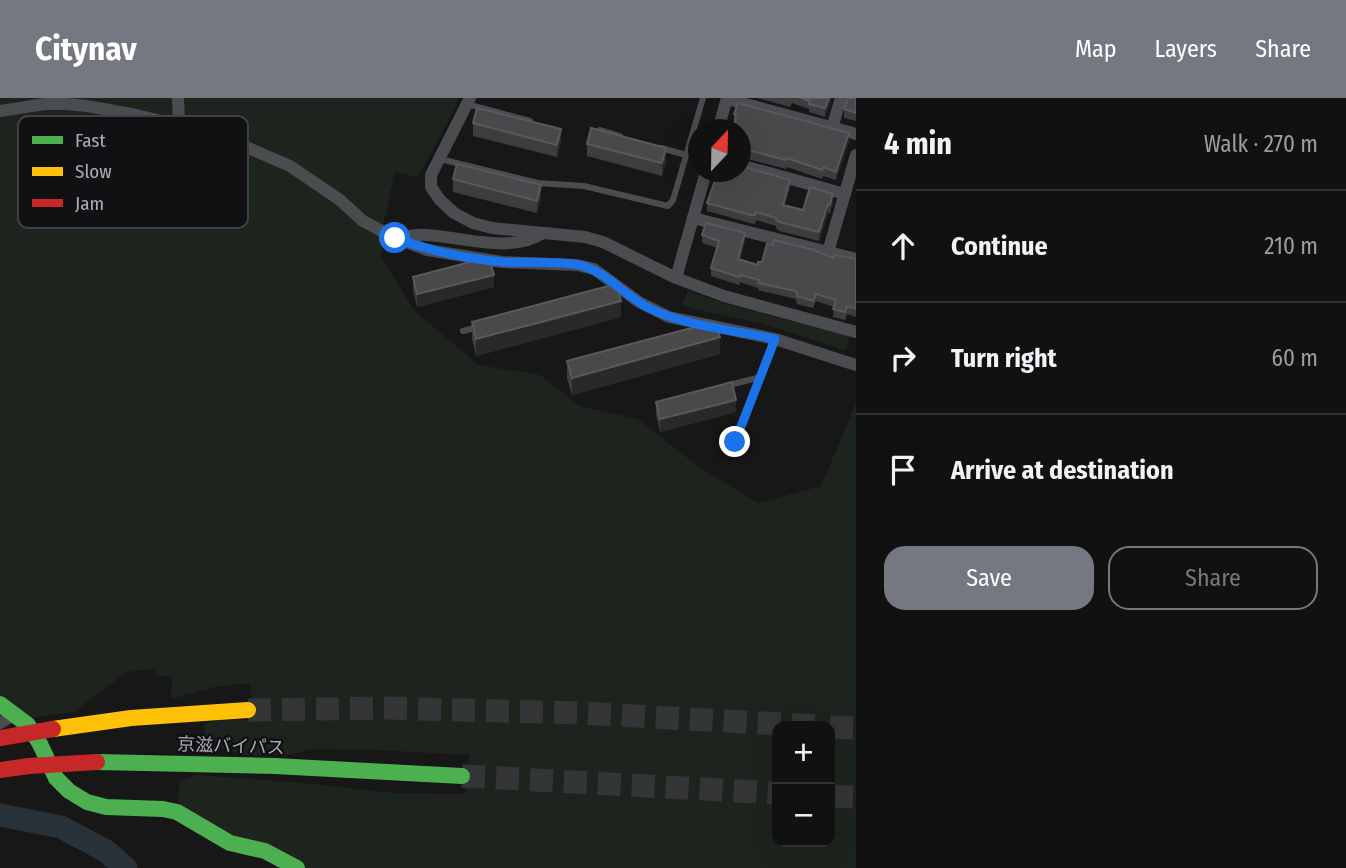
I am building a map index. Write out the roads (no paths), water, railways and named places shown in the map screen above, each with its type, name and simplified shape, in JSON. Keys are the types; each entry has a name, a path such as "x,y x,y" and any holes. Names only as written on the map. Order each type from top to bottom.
{"main road":[{"path":"0,704 28,725 56,778 69,791 87,802 106,807 163,808 177,812 230,843 265,851 297,868"},
{"name":"京滋バイパス","path":"0,738 131,718 248,710"},
{"name":"京滋バイパス","path":"0,770 97,762 275,766 462,776"}],"street":[{"path":"178,98 179,116"},
{"path":"832,128 841,98"},
{"path":"721,119 727,99 856,134"},
{"path":"468,101 431,175 431,187 454,213 473,223 492,228 585,237 603,242 676,278 713,292 856,332"},
{"path":"0,111 45,104 66,104 108,108 144,116"},
{"path":"248,148 290,166 340,200 363,222 427,250 502,262 577,265 594,269 612,289 693,329 775,339 856,365"},
{"path":"828,252 856,155"},
{"path":"751,168 845,194"},
{"path":"676,278 703,182"},
{"path":"693,218 856,259"},
{"path":"395,238 425,235 485,243 532,240 543,233"},
{"path":"0,723 15,714"}],"lane":[{"path":"438,159 538,183 584,186 668,206 673,200 702,98"},
{"path":"468,101 542,125"},
{"path":"600,130 624,137"},
{"path":"649,145 686,155"},
{"path":"463,331 489,324"},
{"path":"735,442 775,339"},
{"path":"723,387 761,377"}],"waterway":[{"path":"0,815 61,827 106,851 126,868"}],"tunnel":[{"path":"248,710 383,708 580,713 772,724"},
{"path":"835,727 856,728"},
{"path":"462,776 772,793"},
{"path":"835,796 856,797"}]}
